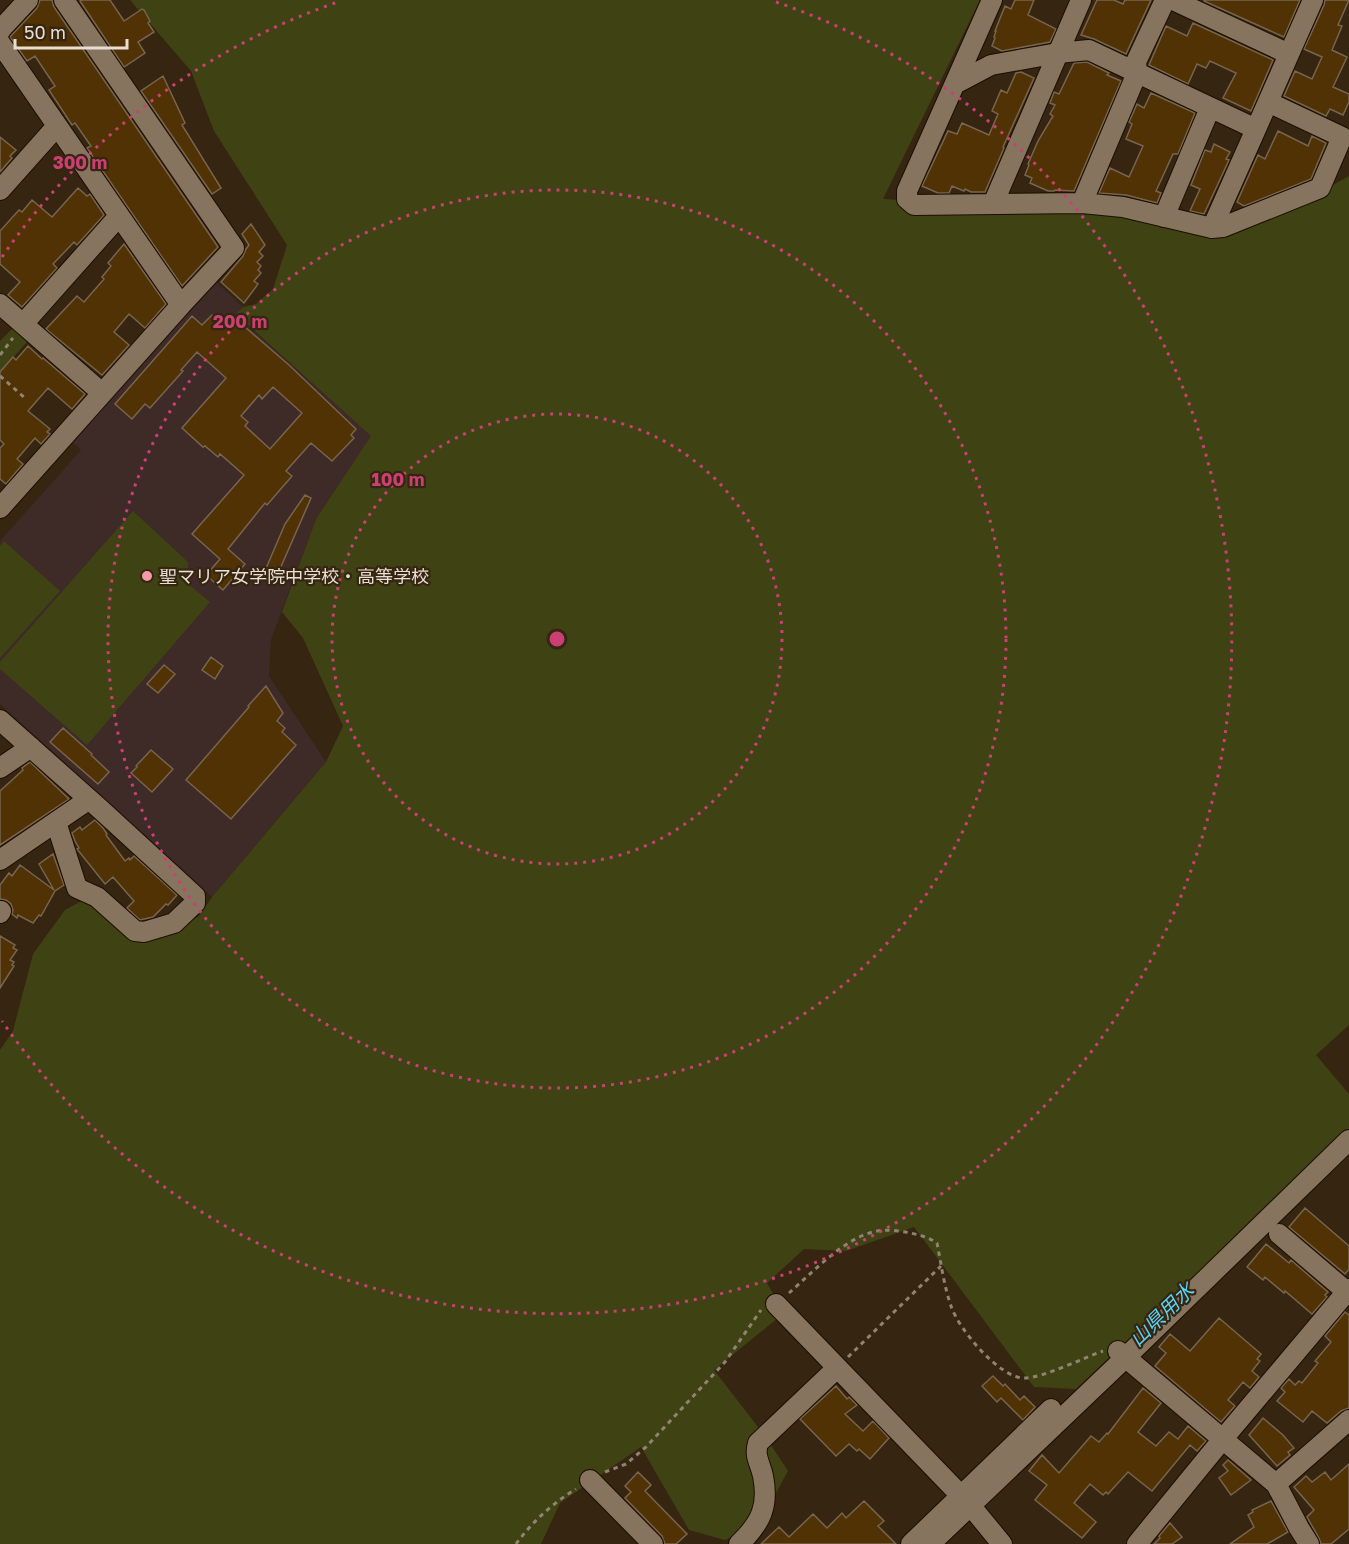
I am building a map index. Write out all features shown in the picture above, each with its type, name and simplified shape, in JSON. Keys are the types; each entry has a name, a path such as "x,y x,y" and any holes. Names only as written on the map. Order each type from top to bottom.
{"street":[{"path":"0,32 28,0"},
{"path":"2,500 234,248 64,0"},
{"path":"992,0 907,191 907,199 914,204 1082,203 1123,207 1212,228 1223,227 1320,188 1342,137 1268,102"},
{"path":"993,204 1082,0"},
{"path":"1082,203 1137,73 1136,62 1165,0"},
{"path":"1173,0 1289,54"},
{"path":"1212,228 1313,0"},
{"path":"0,43 181,305"},
{"path":"955,84 991,65 1058,52 1089,50 1256,129"},
{"path":"1164,217 1210,108"},
{"path":"0,190 57,126"},
{"path":"23,324 119,216"},
{"path":"0,304 102,393"},
{"path":"0,720 195,896 195,903 174,923 144,932 135,931 97,897 76,888 56,822"},
{"path":"0,768 31,747"},
{"path":"0,860 88,800"},
{"path":"911,1544 965,1501 1349,1140"},
{"path":"1137,1544 1348,1291 1279,1234"},
{"path":"776,1304 965,1501 1002,1544"},
{"path":"1122,1354 1276,1484 1309,1544"},
{"path":"739,1544 761,1517 765,1502 763,1476 756,1452 759,1443 837,1368"},
{"path":"930,1544 965,1501 1051,1409"},
{"path":"1276,1484 1349,1420"},
{"path":"590,1480 653,1544"}],"path":[{"path":"0,355 23,324"},
{"path":"0,376 25,398"},
{"path":"516,1544 558,1500 605,1472 626,1464 646,1447 725,1362 761,1309 776,1304 849,1243 878,1231 902,1231 929,1237 937,1242 951,1307 981,1350 1004,1371 1023,1378 1040,1375 1102,1351 1113,1349 1122,1354"},
{"path":"837,1368 941,1266"}],"shaded area":[{"name":"聖マリア女学院中学校・高等学校","path":"214,280 243,307 236,315 372,436 316,519 271,640 269,676 326,762 212,897 0,704 0,541 81,450 70,439"}],"green space":[{"path":"130,0 980,0 883,199 1235,222 1333,185 1349,176 1349,1025 1316,1055 1349,1094 1349,1131 1076,1389 1034,1387 914,1227 846,1251 804,1249 767,1283 784,1313 714,1370 765,1436 788,1471 757,1527 725,1540 689,1530 641,1447 560,1503 541,1544 0,1544 0,1050 13,1031 33,954 65,910 87,898 136,939 169,934 199,916 212,897 326,762 343,726 303,638 282,612 316,519 371,436 236,314 243,307 256,304 273,289 287,245 214,131 191,71"},
{"path":"19,322 33,335 4,368 0,384 0,341"},
{"path":"133,511 188,562 187,583 210,602 87,745 0,669 0,662"},
{"path":"4,541 60,591 0,658 0,546"}],"building":[{"path":"40,0 52,0 54,7 218,247 182,286 87,148 91,146 75,123 72,125 49,90 55,86 35,56 27,61 10,37 37,8"},
{"path":"110,0 124,21 142,9 144,10 154,32 138,42 145,53 124,67 80,1"},
{"path":"1015,0 1034,0 1028,15 1056,29 1050,42 1002,51 992,46 1005,6 1011,9"},
{"path":"1097,0 1114,0 1123,4 1125,0 1151,0 1126,54 1081,35"},
{"path":"1204,0 1300,0 1284,37"},
{"path":"1325,0 1349,0 1338,25 1342,26 1332,50 1347,57 1333,87 1349,94 1349,102 1343,115 1330,109 1326,116 1284,96 1295,71 1312,79 1322,57 1304,49"},
{"path":"1193,23 1273,60 1251,111 1223,98 1236,73 1210,61 1206,68 1197,64 1188,84 1149,65 1166,26 1187,36"},
{"path":"1087,62 1121,81 1074,191 1048,191 1030,183 1032,178 1025,175 1028,164 1053,116 1050,114 1055,105 1050,103 1054,92 1059,94 1074,63"},
{"path":"1021,72 1034,78 985,192 971,192 965,189 964,191 952,186 949,193 938,193 922,186 948,131 957,134 962,123 989,135 998,114 992,111 1001,90 1007,93 1016,73"},
{"path":"163,76 185,123 182,125 221,188 212,194 141,91"},
{"path":"1151,93 1195,113 1178,154 1173,154 1156,191 1161,193 1157,203 1126,195 1099,193 1110,168 1129,177 1143,146 1126,139 1132,124 1129,122 1137,104 1144,108"},
{"path":"1278,131 1308,146 1312,136 1326,143 1311,179 1244,206 1237,202 1258,155 1265,159"},
{"path":"0,137 16,150 0,172"},
{"path":"1214,144 1230,152 1226,159 1229,160 1204,214 1190,211 1200,189 1191,185 1205,150 1211,152"},
{"path":"78,188 87,196 90,194 104,215 77,245 74,242 53,264 57,268 22,307 8,295 20,282 0,264 0,231 19,210 22,212 32,200 52,217"},
{"path":"251,224 265,245 259,252 263,256 257,262 261,266 258,270 261,273 254,281 258,284 244,303 221,282 243,256 249,245 242,234"},
{"path":"124,244 166,304 145,328 129,314 114,332 129,345 102,375 46,329 77,296 84,302 104,279 102,277 111,266 108,263"},
{"path":"230,314 289,365 356,429 351,435 354,438 332,461 311,443 286,471 292,476 267,505 265,503 228,549 245,564 223,590 206,575 220,559 192,534 244,475 220,454 218,457 205,446 203,447 182,428 226,378 197,352 150,408 145,404 132,419 115,404 192,316 202,325 212,315 221,324","holes":["273,387 302,413 270,449 245,426 248,422 241,416 259,395 262,399"]},
{"path":"28,346 85,394 72,409 48,388 28,411 50,429 47,432 50,434 41,444 35,438 17,459 23,464 6,484 0,479 0,448 4,444 0,440 0,372 13,357 16,360"},
{"path":"305,495 311,498 276,578 264,573 285,524"},
{"path":"211,657 223,666 215,679 202,670"},
{"path":"164,665 175,674 158,693 147,684"},
{"path":"266,686 283,713 277,721 285,728 282,732 296,745 231,819 186,780"},
{"path":"63,728 109,772 98,784 50,742"},
{"path":"151,750 173,769 152,792 131,773"},
{"path":"30,762 69,799 0,845 0,791"},
{"path":"95,820 125,861 134,856 177,895 153,917 140,920 127,908 134,901 113,877 105,884 77,849 79,848 72,833 80,827 82,830"},
{"path":"53,854 64,885 55,891 41,916 39,915 33,923 18,915 17,918 12,914 11,904 0,899 0,885 9,873 12,876 20,865 54,890 39,864"},
{"path":"0,936 15,945 13,948 17,950 10,960 14,962 12,965 14,966 0,988"},
{"path":"1305,1208 1349,1246 1349,1269 1345,1274 1289,1227"},
{"path":"1266,1244 1289,1263 1291,1260 1328,1292 1325,1295 1327,1297 1312,1314 1285,1291 1284,1293 1265,1277 1263,1280 1247,1267"},
{"path":"1345,1312 1349,1315 1349,1408 1341,1411 1327,1423 1312,1411 1303,1422 1277,1401 1285,1392 1281,1388 1289,1379 1295,1385 1299,1381 1302,1383 1318,1363 1315,1361 1331,1342 1325,1336"},
{"path":"1219,1318 1261,1354 1257,1359 1260,1361 1252,1371 1259,1377 1250,1388 1243,1382 1228,1400 1235,1406 1221,1422 1155,1366 1166,1353 1159,1347 1170,1334 1190,1351"},
{"path":"993,1376 1003,1386 1005,1384 1020,1400 1024,1396 1035,1407 1023,1420 1001,1398 997,1402 982,1386"},
{"path":"836,1386 847,1399 849,1397 857,1405 845,1414 863,1431 873,1421 889,1438 870,1459 849,1444 836,1456 800,1419"},
{"path":"1143,1388 1161,1403 1138,1432 1156,1446 1169,1432 1178,1439 1188,1426 1206,1441 1197,1451 1190,1445 1152,1491 1128,1472 1108,1494 1106,1492 1103,1495 1090,1484 1074,1503 1096,1522 1082,1538 1035,1500 1047,1485 1029,1471 1042,1455 1059,1473 1091,1436 1099,1442 1108,1434"},
{"path":"1263,1418 1294,1448 1288,1452 1290,1455 1277,1466 1249,1435"},
{"path":"1228,1460 1251,1480 1231,1495 1219,1478 1228,1471 1223,1465"},
{"path":"1349,1464 1349,1529 1331,1544 1321,1544 1307,1517 1314,1510 1294,1487 1306,1476 1312,1482 1325,1472 1331,1480"},
{"path":"638,1472 651,1485 645,1491 687,1534 676,1544 665,1544 662,1536 625,1498 631,1492 625,1486"},
{"path":"864,1501 884,1521 878,1526 896,1544 761,1544 779,1527 789,1537 813,1514 827,1528 842,1513 846,1518"},
{"path":"1271,1501 1288,1532 1267,1544 1230,1544 1254,1527 1248,1515 1253,1512 1252,1510"},
{"path":"1170,1523 1182,1537 1172,1544 1154,1544 1160,1538 1159,1536"}],"place":[{"name":"聖マリア女学院中学校・高等学校","path":"147,576"}],"water label":[{"name":"山県用水","path":"1161,1314"}]}
